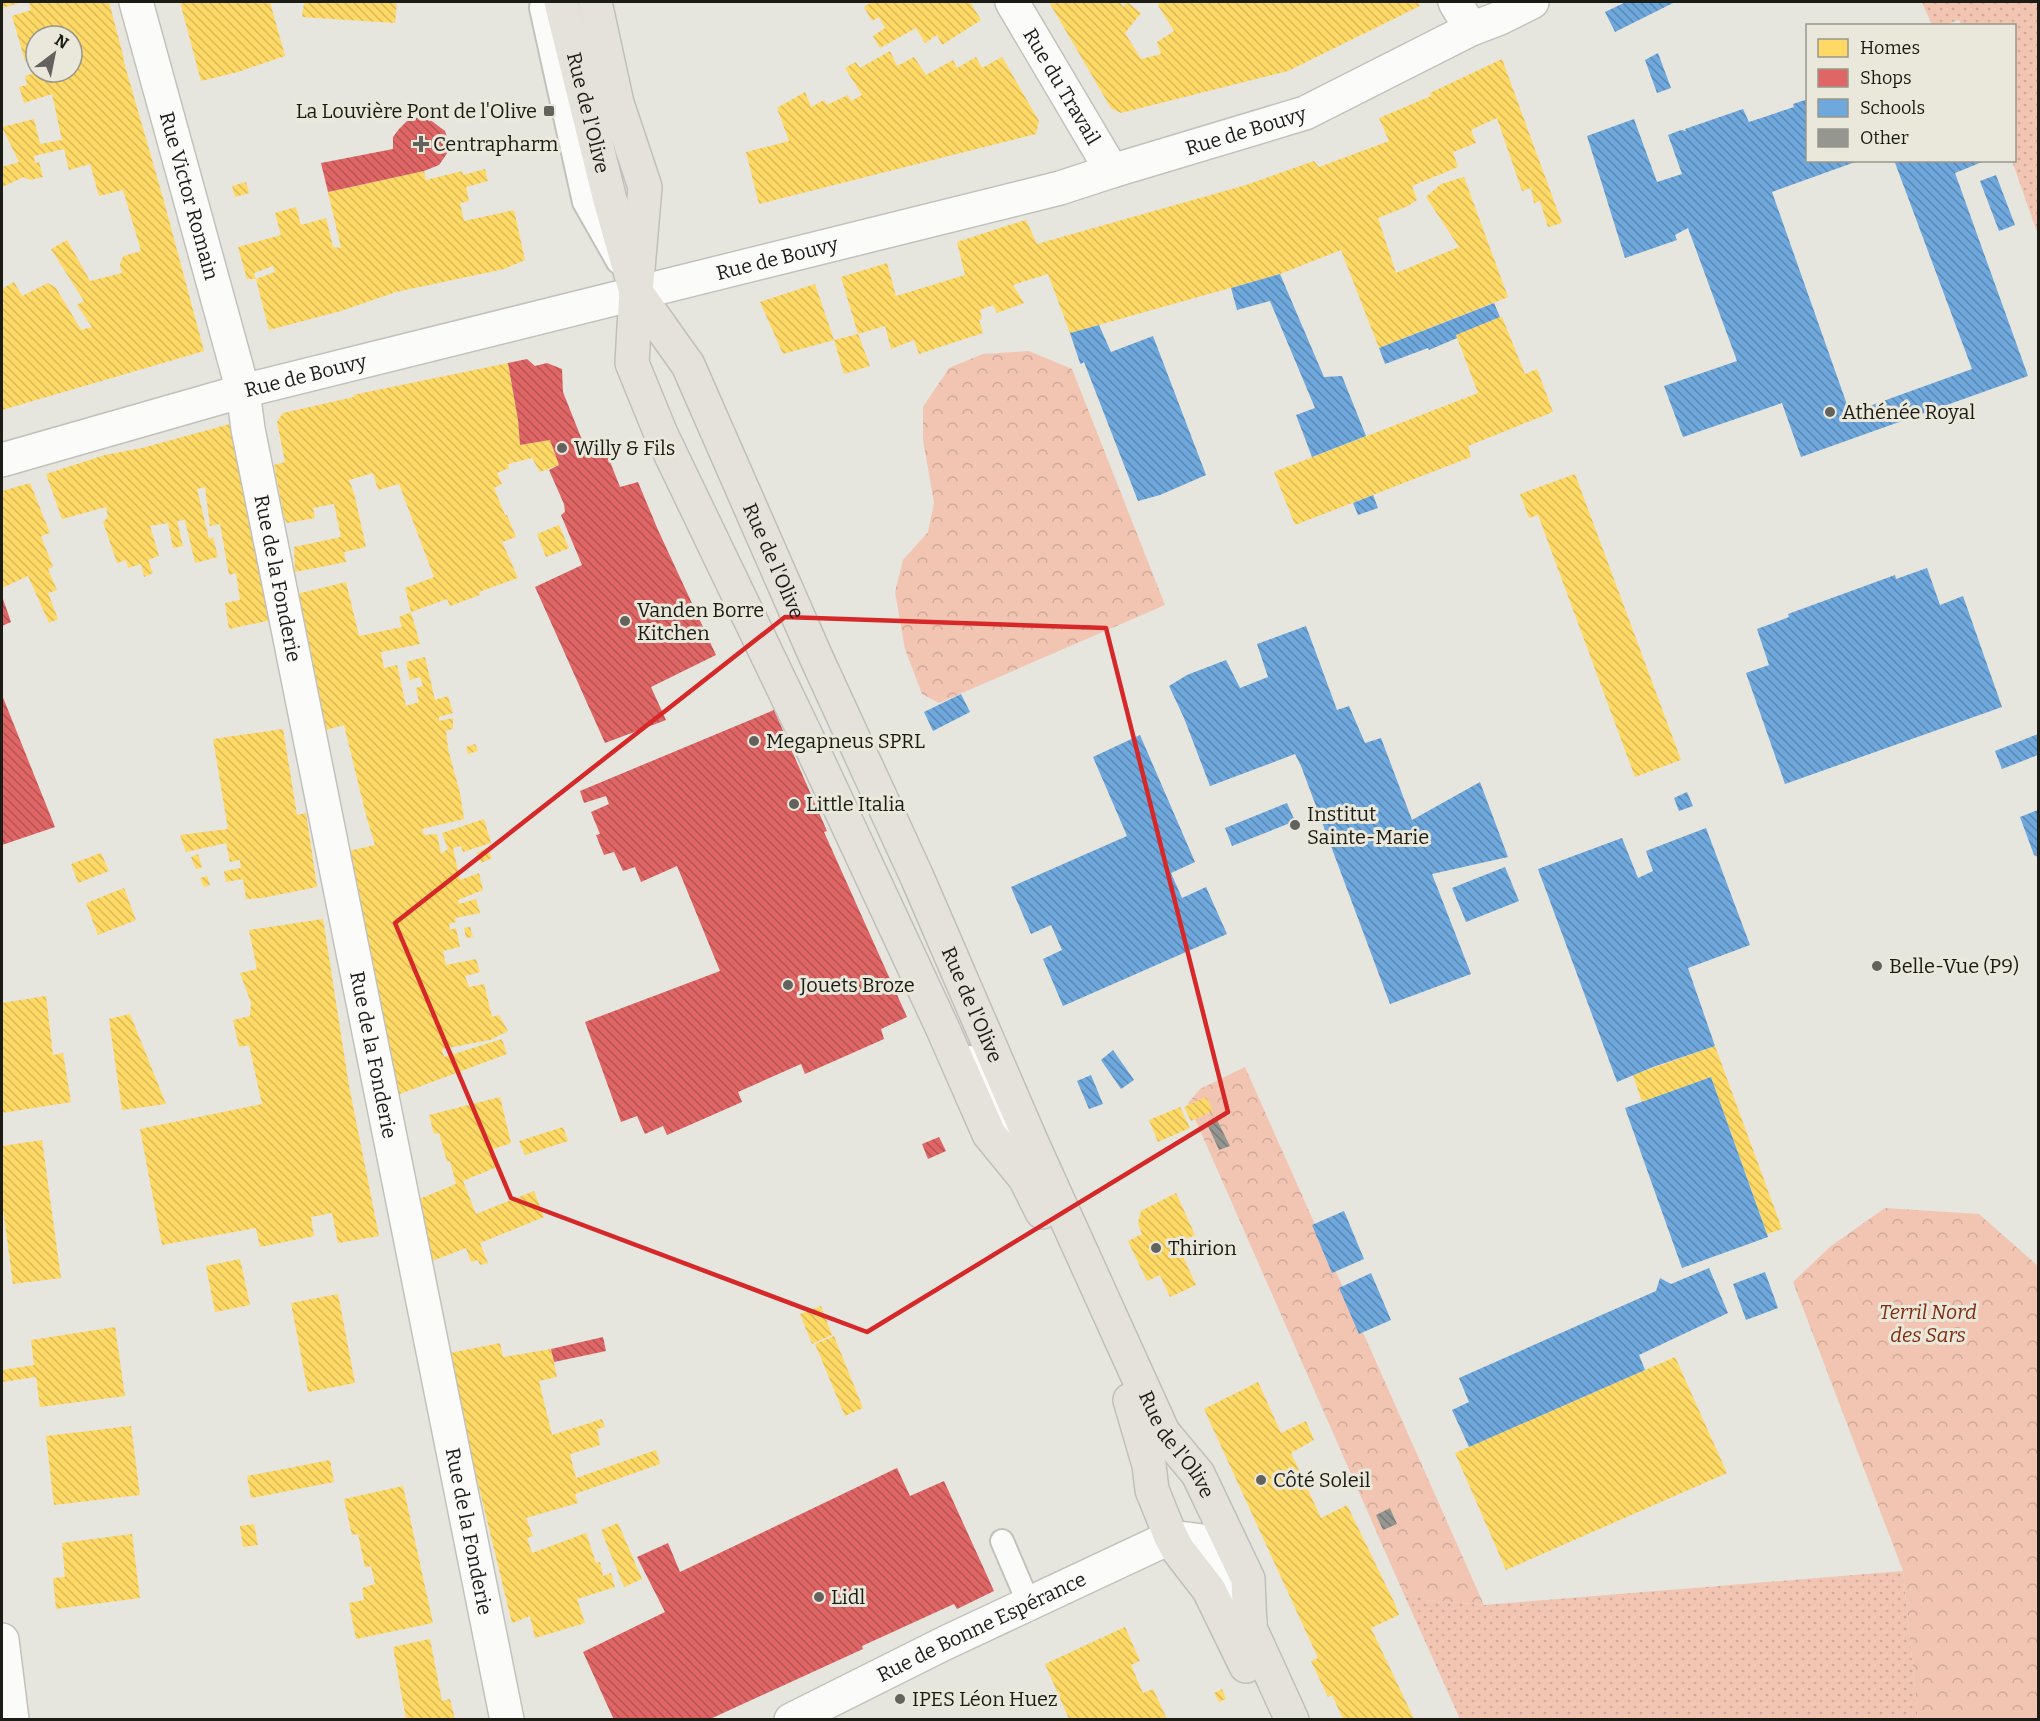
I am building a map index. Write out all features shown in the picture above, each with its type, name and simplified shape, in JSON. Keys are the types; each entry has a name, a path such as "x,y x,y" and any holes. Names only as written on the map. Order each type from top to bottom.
{"main road":[{"name":"Rue de l'Olive","path":"561,2 609,196 636,292 688,365 1053,1189 1164,1432 1198,1474 1248,1579 1250,1628 1292,1719"},
{"name":"Rue de l'Olive","path":"595,2 617,103 645,187 632,363 661,434 806,736 989,1134 1025,1178 1132,1404 1149,1465 1152,1490 1171,1537 1178,1550 1209,1590 1270,1719"}],"street":[{"name":"Rue Victor Romain","path":"136,2 243,391"},
{"name":"Rue du Travail","path":"1012,2 1112,171"},
{"path":"1455,2 1471,29"},
{"name":"Rue de Bouvy","path":"2,460 243,391 1060,188 1305,113 1471,29 1532,2"},
{"name":"Rue de la Fonderie","path":"243,391 248,429 507,1719"},
{"path":"1171,1537 1203,1541 1214,1551 1250,1622"},
{"name":"Rue de Bonne Espérance","path":"791,1719 1171,1537"},
{"path":"2,1640 12,1719"}],"lane":[{"path":"542,2 584,202 636,292"},
{"path":"958,1064 971,1057 983,1075 1003,1124 1043,1179 1053,1189"},
{"path":"1002,1541 1029,1604"}],"highlighted area":[{"path":"785,617 1106,628 1228,1112 867,1332 511,1198 395,923"}],"green space":[{"path":"1922,2 2038,2 2038,235 2012,162 2016,162 2016,24 1961,24 1959,20 1946,24 1932,24"},
{"path":"1029,351 1072,369 1165,605 939,703 922,694 905,649 895,592 903,560 928,532 934,503 923,440 923,407 949,368 983,354"},
{"path":"1245,1067 1484,1605 1425,1600 1402,1590 1188,1103 1200,1089"},
{"name":"Terril Nord des Sars","path":"1885,1208 1979,1214 2038,1266 2038,1719 1918,1719 1903,1571 1793,1282 1831,1246"},
{"path":"1903,1571 1918,1719 1460,1719 1402,1590 1425,1600 1484,1605"}],"building: Homes":[{"path":"2,2 23,2 2,8"},
{"path":"29,2 109,2 204,351 2,410 2,306 4,304 2,289 14,282 22,296 48,283 56,288 81,330 92,327 77,305 84,301 51,249 67,240 90,281 122,273 120,265 123,256 141,251 123,190 99,196 90,164 69,170 64,149 34,156 35,163 39,162 43,177 29,180 24,177 2,187 2,167 19,162 2,127 34,119 40,144 62,140 52,94 24,103 19,87 27,84 84,84 84,24 24,24 24,58 12,16 31,10"},
{"path":"180,2 270,2 285,56 238,72 201,81"},
{"path":"304,2 397,2 395,23 302,17"},
{"path":"872,2 970,2 981,20 942,45 937,35 925,43 916,28 880,48 873,36 885,28 879,17 872,21 864,7"},
{"path":"1049,2 1120,2 1123,7 1127,2 1141,13 1125,33 1141,59 1161,54 1157,42 1174,31 1158,2 1418,2 1420,6 1288,71 1121,113 1111,108"},
{"path":"890,51 897,66 914,57 926,75 953,60 957,68 976,57 982,68 1002,57 1039,121 1036,134 759,204 746,152 789,141 777,108 805,92 811,107 824,100 827,105 848,95 851,101 862,95 845,68 856,62 860,68"},
{"path":"1502,59 1562,223 1548,227 1540,201 1534,203 1531,188 1522,191 1497,118 1471,130 1476,143 1453,152 1458,167 1412,186 1417,200 1378,218 1396,273 1459,247 1426,197 1441,184 1464,177 1508,297 1379,348 1341,250 1280,274 1070,333 1048,274 1013,285 1024,303 997,313 993,305 980,310 982,319 979,320 983,333 919,354 914,340 891,349 885,326 858,334 841,277 887,263 896,296 965,275 957,242 1006,226 1026,220 1037,244 1246,185 1314,161 1319,167 1389,141 1379,118 1431,96 1430,93"},
{"path":"485,169 488,181 466,187 469,201 460,203 464,221 514,210 525,260 504,269 396,292 341,311 269,330 256,279 247,279 238,247 281,235 275,213 296,207 301,225 326,218 333,247 341,248 328,192 424,171 426,180 462,171 463,175","holes":["273,266 275,272 256,279 254,273"]},
{"path":"246,182 249,193 235,197 232,186"},
{"path":"815,284 834,340 783,354 760,302"},
{"path":"1502,317 1525,374 1537,369 1553,412 1468,446 1471,457 1295,525 1274,472 1478,393 1456,335"},
{"path":"858,334 870,366 844,374 834,340"},
{"path":"508,363 520,445 550,440 559,465 540,472 532,458 508,464 509,468 497,473 502,484 494,488 516,537 502,542 518,578 479,592 480,595 450,606 447,599 411,612 405,588 434,577 399,484 378,490 373,473 349,480 366,547 344,552 346,562 295,572 294,547 341,537 334,504 313,508 315,518 287,523 284,517 274,465 285,462 277,422 283,413 354,397 353,395"},
{"path":"230,424 237,428 272,620 229,629 225,603 240,600 236,573 229,575 220,524 210,526 205,487 197,489 209,539 213,537 218,557 195,563 185,520 177,521 183,546 173,548 168,523 150,526 159,556 148,560 153,573 144,577 141,564 128,568 126,560 117,563 103,522 108,517 106,507 62,519 46,474 105,455 142,448"},
{"path":"1575,474 1681,760 1635,777 1538,515 1529,518 1520,494"},
{"path":"30,483 50,533 41,536 53,567 48,569 57,590 48,593 58,619 49,623 28,576 2,588 2,491"},
{"path":"559,525 569,548 546,557 537,534"},
{"path":"346,582 359,636 402,627 399,617 411,612 420,644 381,652 384,668 397,665 406,706 419,702 416,688 423,686 420,677 410,680 406,662 425,657 435,700 448,696 453,713 439,717 439,721 453,718 453,729 446,731 464,819 422,829 424,835 437,834 441,854 448,849 442,833 484,819 491,843 463,852 461,846 453,848 460,880 479,873 483,890 458,900 459,904 476,899 480,913 455,918 456,922 449,924 450,930 456,928 460,947 443,951 446,965 476,959 480,972 465,976 469,987 484,984 492,1017 499,1015 508,1031 490,1040 442,1049 444,1057 502,1039 507,1054 397,1095 348,851 375,845 344,725 326,730 305,622 297,594"},
{"path":"283,729 297,815 306,813 317,887 246,899 243,879 226,882 224,871 241,868 240,860 230,862 226,843 186,852 180,835 228,829 213,739"},
{"path":"475,744 478,751 468,754 466,747"},
{"path":"487,848 492,858 481,863 477,853"},
{"path":"101,853 109,871 78,883 71,864"},
{"path":"198,854 202,867 196,869 191,857"},
{"path":"207,876 210,885 204,887 200,878"},
{"path":"124,888 136,920 98,935 86,903"},
{"path":"323,919 349,1086 379,1236 338,1243 332,1213 311,1217 314,1236 260,1247 256,1228 162,1245 140,1129 262,1104 249,1045 239,1047 233,1020 250,1016 251,1003 240,973 257,969 249,930"},
{"path":"470,927 473,937 466,938 464,928"},
{"path":"46,996 53,1055 63,1053 71,1102 2,1113 2,1003"},
{"path":"130,1014 166,1104 122,1110 109,1019"},
{"path":"1715,1046 1782,1229 1767,1234 1711,1077 1642,1102 1633,1075"},
{"path":"500,1097 511,1143 491,1150 497,1167 463,1181 476,1214 534,1191 544,1217 480,1243 488,1263 480,1265 478,1260 471,1262 466,1248 432,1261 419,1199 456,1184 450,1161 447,1162 439,1133 434,1134 429,1115"},
{"path":"1206,1097 1213,1111 1191,1121 1184,1107"},
{"path":"1180,1107 1190,1128 1158,1142 1149,1120"},
{"path":"563,1127 568,1141 525,1155 519,1141"},
{"path":"42,1140 61,1278 13,1284 2,1201 2,1146"},
{"path":"1176,1193 1195,1235 1177,1243 1196,1285 1170,1297 1160,1275 1147,1281 1128,1241 1142,1234 1138,1223 1141,1211"},
{"path":"240,1259 250,1305 215,1312 206,1266"},
{"path":"338,1294 355,1383 308,1392 291,1303"},
{"path":"821,1306 832,1335 812,1344 800,1314"},
{"path":"115,1327 125,1396 40,1407 36,1377 2,1382 2,1370 34,1365 31,1340"},
{"path":"834,1336 863,1408 845,1416 815,1344"},
{"path":"500,1343 503,1357 551,1349 557,1377 539,1381 552,1435 602,1419 605,1427 597,1429 600,1445 570,1454 576,1478 656,1450 660,1464 575,1494 578,1503 526,1518 533,1536 527,1538 532,1553 586,1533 596,1563 600,1562 603,1576 611,1573 615,1587 577,1599 585,1623 535,1638 530,1616 512,1623 471,1454 450,1353"},
{"path":"1675,1357 1727,1473 1506,1570 1455,1453"},
{"path":"1258,1382 1281,1433 1306,1421 1314,1440 1291,1453 1321,1518 1347,1505 1395,1604 1399,1615 1371,1628 1414,1719 1343,1719 1332,1695 1328,1697 1311,1661 1318,1658 1204,1409"},
{"path":"131,1426 140,1495 54,1505 46,1436"},
{"path":"330,1460 334,1482 251,1498 247,1476"},
{"path":"403,1486 433,1623 356,1639 349,1603 364,1600 362,1588 375,1584 371,1566 365,1567 358,1534 352,1535 344,1499"},
{"path":"618,1523 642,1579 624,1587 601,1530"},
{"path":"254,1524 258,1545 243,1547 240,1526"},
{"path":"132,1534 140,1598 56,1609 53,1578 65,1577 62,1543"},
{"path":"1125,1627 1140,1661 1131,1665 1143,1693 1153,1689 1167,1719 1069,1719 1045,1664"},
{"path":"430,1639 442,1701 450,1699 455,1719 406,1719 393,1647"},
{"path":"1222,1689 1226,1699 1219,1702 1214,1693"}],"building: Shops":[{"path":"419,117 429,119 445,131 449,143 448,152 439,165 424,171 328,192 321,163 393,149 393,137 399,129 408,120"},
{"name":"Vanden Borre Kitchen","path":"527,359 535,366 547,363 562,369 563,392 588,455 605,449 620,487 638,482 716,655 651,687 666,720 605,743 535,587 582,565 561,515 565,512 564,504 549,470 559,465 550,440 520,445 508,363"},
{"path":"2,596 11,622 2,626"},
{"path":"2,695 55,827 2,845"},
{"name":"Jouets Broze","path":"774,710 827,831 824,832 907,1017 881,1029 884,1039 805,1074 801,1064 738,1092 742,1102 667,1135 663,1126 645,1134 637,1116 621,1122 585,1022 720,971 677,866 641,882 635,867 623,871 614,852 604,855 596,835 600,834 591,812 609,804 606,796 584,803 580,791"},
{"path":"939,1137 946,1151 928,1159 922,1144"},
{"path":"603,1337 606,1351 554,1362 551,1349"},
{"name":"Lidl","path":"897,1468 910,1496 944,1481 994,1591 957,1609 954,1604 862,1646 863,1649 708,1720 614,1720 583,1652 665,1612 637,1557 668,1543 680,1572"}],"building: Schools":[{"path":"1626,2 1675,2 1615,32 1605,12"},
{"path":"1658,53 1671,88 1657,93 1645,60"},
{"path":"1806,100 1806,162 1855,162 1772,192 1850,413 1972,369 1895,162 1982,162 1955,173 2028,376 1801,457 1782,403 1683,437 1664,386 1737,361 1688,228 1675,235 1677,240 1625,258 1587,136 1634,119 1657,182 1682,174 1668,135 1681,130 1686,131 1685,129 1743,109 1749,122 1794,107 1793,104"},
{"path":"1996,175 2015,225 1999,231 1980,181"},
{"path":"1280,274 1324,377 1342,376 1366,436 1312,457 1296,415 1315,408 1270,301 1237,310 1231,288"},
{"path":"1494,303 1500,317 1456,335 1457,338 1429,350 1428,348 1385,364 1379,348"},
{"path":"1099,325 1111,352 1153,336 1206,475 1160,495 1138,501 1084,362 1080,363 1070,333"},
{"path":"1373,495 1378,508 1358,515 1353,503"},
{"path":"1927,568 1940,605 1963,596 2002,707 1785,784 1746,673 1769,665 1757,629 1789,617 1788,614 1895,575 1896,579"},
{"path":"1306,626 1337,710 1349,706 1365,743 1381,738 1412,820 1480,782 1508,857 1432,874 1471,974 1390,1004 1295,754 1210,786 1169,686 1187,675 1226,660 1240,688 1268,677 1257,644"},
{"path":"961,694 970,712 933,731 924,712"},
{"path":"2038,734 2038,755 2002,769 1995,751"},
{"path":"1140,735 1195,862 1171,873 1182,898 1206,887 1227,934 1063,1006 1043,959 1062,950 1051,925 1031,934 1011,887 1127,836 1093,757"},
{"path":"1687,792 1693,806 1679,811 1674,798"},
{"path":"1287,803 1295,821 1232,846 1225,828"},
{"path":"2038,810 2038,857 2034,855 2020,817"},
{"path":"1706,828 1750,945 1688,968 1715,1046 1617,1082 1538,869 1622,838 1638,878 1653,871 1646,851"},
{"path":"1505,867 1519,901 1466,922 1452,888"},
{"path":"1113,1050 1134,1080 1121,1089 1101,1060"},
{"path":"1091,1075 1103,1104 1089,1109 1077,1081"},
{"path":"1711,1077 1768,1237 1682,1268 1625,1108"},
{"path":"1344,1211 1364,1259 1332,1273 1312,1225"},
{"path":"1709,1268 1728,1313 1639,1355 1645,1370 1469,1447 1452,1410 1469,1402 1459,1378 1656,1291 1660,1278 1671,1284"},
{"path":"1765,1272 1778,1308 1746,1320 1733,1284"},
{"path":"1371,1273 1391,1320 1359,1334 1339,1288"}],"building: Other":[{"path":"1217,1120 1230,1146 1219,1150 1207,1124"},
{"path":"1390,1508 1397,1524 1383,1530 1376,1515"}],"place":[{"name":"La Louvière Pont de l'Olive","path":"549,111"},
{"name":"Centrapharm","path":"421,144"},
{"name":"Athénée Royal","path":"1830,412"},
{"name":"Willy & Fils","path":"562,448"},
{"name":"Vanden Borre Kitchen","path":"625,621"},
{"name":"Megapneus SPRL","path":"754,741"},
{"name":"Little Italia","path":"794,804"},
{"name":"Institut Sainte-Marie","path":"1295,825"},
{"name":"Belle-Vue (P9)","path":"1877,966"},
{"name":"Jouets Broze","path":"788,985"},
{"name":"Thirion","path":"1156,1248"},
{"name":"Côté Soleil","path":"1261,1480"},
{"name":"Lidl","path":"819,1597"},
{"name":"IPES Léon Huez","path":"900,1699"}]}
